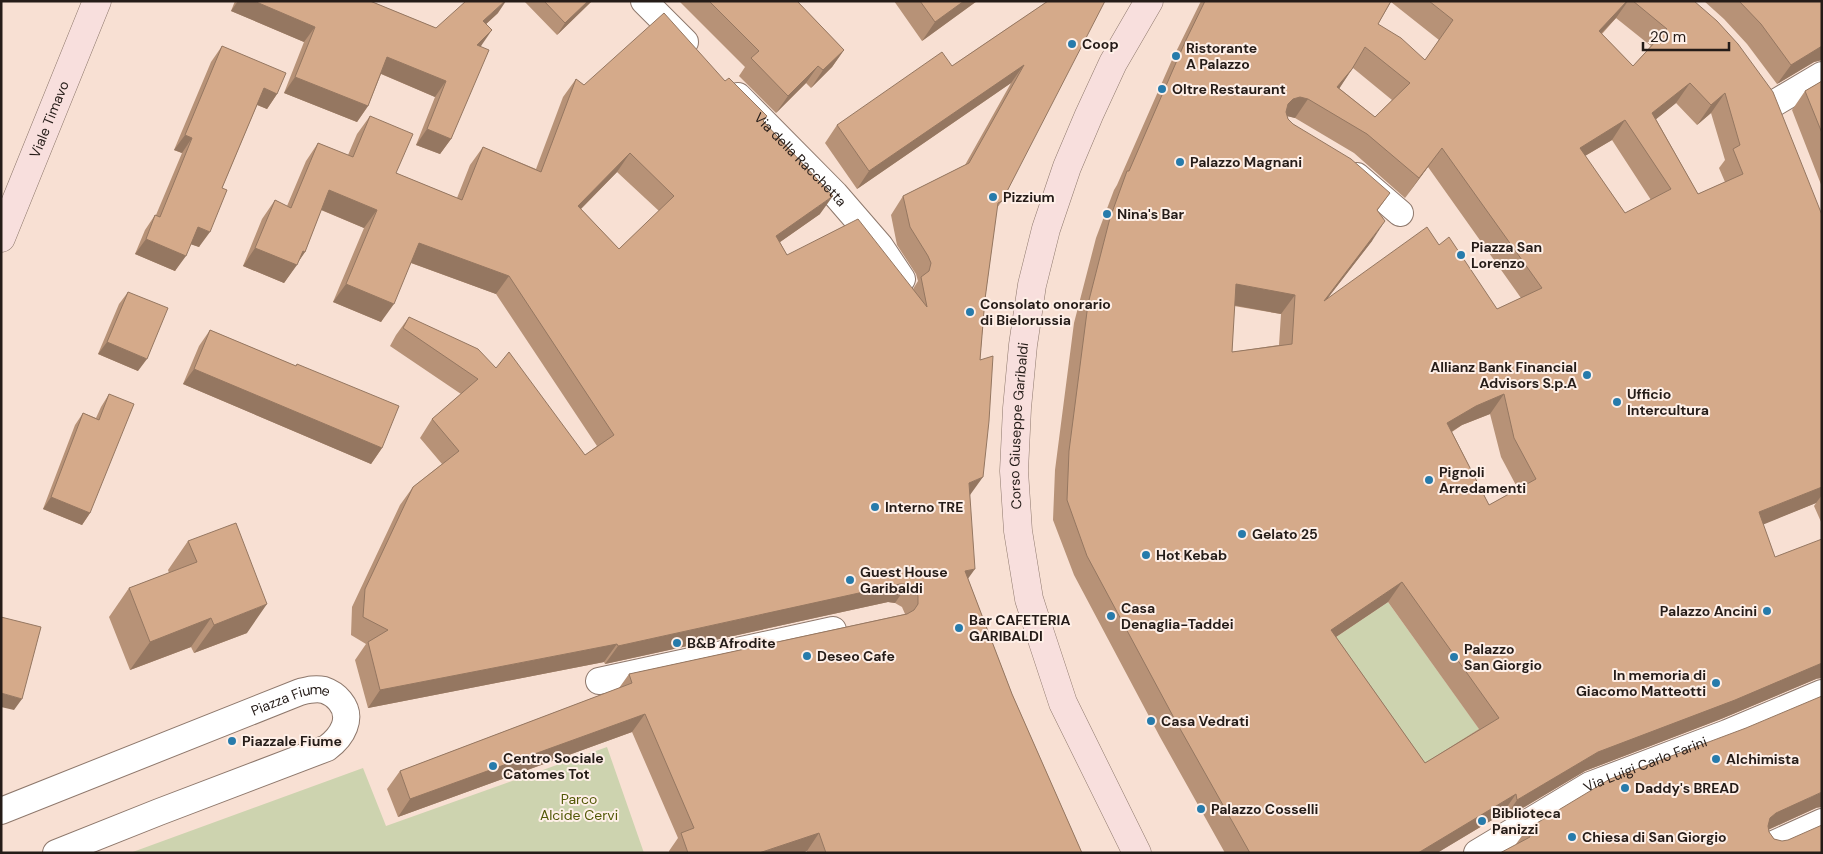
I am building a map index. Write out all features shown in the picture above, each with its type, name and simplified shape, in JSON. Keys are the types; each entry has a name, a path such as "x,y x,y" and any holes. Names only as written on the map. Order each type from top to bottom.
{"street":[{"name":"Viale Timavo","path":"1,238 97,1"},
{"path":"644,1 698,56"},
{"name":"Corso Giuseppe Garibaldi","path":"1137,853 1063,704 1029,599 1018,530 1014,471 1017,408 1032,285 1046,230 1067,167 1113,63 1149,1"},
{"path":"1758,82 1777,113 1822,75"},
{"name":"Via della Racchetta","path":"718,76 835,194 880,246 903,282"},
{"path":"1338,161 1400,213"},
{"path":"599,680 853,626"},
{"name":"Piazza Fiume","path":"1,811 300,692 313,689 324,690 331,692 342,703 347,718 345,725 340,737 327,748 56,853"},
{"name":"Via Luigi Carlo Farini","path":"1477,853 1590,785 1727,733 1822,693"},
{"path":"1769,846 1822,822"}],"green space":[{"path":"1388,602 1485,737 1412,782 1318,649"},
{"name":"Parco Alcide Cervi","path":"607,747 644,853 130,853 363,768 386,826"}],"building":[{"path":"254,1 370,1 436,28 466,1 505,1 483,21 492,30 477,45 489,50 451,139 427,129 446,81 387,57 368,106 295,77 315,27"},
{"path":"544,1 588,1 565,23"},
{"path":"709,1 797,1 844,50 823,70 818,66 788,96 751,58 759,51"},
{"path":"920,1 964,1 935,22"},
{"path":"1048,1 1105,1 1002,201 998,203 985,299 980,360 993,356 989,421 983,477 969,483 975,569 965,571 1012,694 1082,853 826,853 819,833 759,853 688,853 681,833 694,828 645,714 410,799 400,771 632,683 629,674 907,614 914,610 918,604 918,596 914,588 908,584 900,584 618,646 617,644 380,690 368,642 388,630 363,617 365,589 413,487 459,451 432,419 478,379 403,328 409,317 478,349 496,368 509,352 585,455 614,435 509,276 419,243 394,304 346,284 377,210 329,190 305,252 303,251 297,265 255,248 275,200 291,208 318,143 353,157 370,116 413,134 396,173 462,200 483,147 541,172 576,79 584,85 664,13 725,81 729,78 767,116 763,121 833,196 776,236 787,255 858,219 927,307 921,277 929,271 931,263 910,227 903,196 969,163 1024,65 869,171 837,125 942,52 952,66","holes":["630,153 674,196 619,249 578,206"]},
{"path":"1205,1 1391,1 1378,24 1401,38 1425,60 1453,20 1429,1 1627,1 1599,31 1633,66 1667,29 1633,1 1694,1 1717,21 1738,44 1773,92 1822,215 1822,487 1759,512 1775,557 1822,539 1822,663 1735,700 1598,752 1517,800 1516,794 1418,853 1250,853 1174,718 1087,556 1067,500 1069,451 1088,304 1110,218 1127,171 1129,171 1185,42","holes":["1365,47 1410,83 1375,117 1337,87 1352,69","1690,83 1711,105 1725,93 1740,145 1733,149 1743,174 1698,194 1652,113","1300,97 1308,99 1367,134 1419,178 1442,148 1542,288 1497,309 1449,237 1439,245 1427,227 1324,301 1385,221 1377,210 1390,193 1351,159 1293,124 1288,119 1286,112 1288,104 1293,99","1625,120 1671,189 1625,213 1580,148","1236,284 1295,295 1292,344 1232,352","1504,394 1514,438 1536,479 1489,505 1447,423 1476,406","1402,582 1499,718 1425,763 1331,630"]},
{"path":"1739,1 1822,1 1822,46 1791,65 1761,24"},
{"path":"222,46 286,73 277,94 264,88 222,188 227,190 210,232 198,227 186,256 146,239 155,215 160,217 192,138 185,135"},
{"path":"1822,81 1822,133 1805,91"},
{"path":"128,292 168,308 147,359 107,342"},
{"path":"210,330 399,406 382,448 194,369"},
{"path":"109,394 134,404 90,513 51,497 83,413 99,420"},
{"path":"236,523 267,604 214,625 211,618 150,642 129,588 197,562 188,541"},
{"path":"1,617 41,627 22,699 1,693"},
{"path":"1822,696 1822,792 1776,813 1770,818 1768,826 1769,832 1774,839 1782,841 1822,825 1822,853 1500,853 1530,837 1527,829 1610,779 1746,728"}],"place":[{"name":"Coop","path":"1072,44"},
{"name":"Ristorante A Palazzo","path":"1176,56"},
{"name":"Oltre Restaurant","path":"1162,89"},
{"name":"Palazzo Magnani","path":"1180,162"},
{"name":"Pizzium","path":"993,197"},
{"name":"Nina's Bar","path":"1107,214"},
{"name":"Piazza San Lorenzo","path":"1461,255"},
{"name":"Consolato onorario di Bielorussia","path":"970,312"},
{"name":"Allianz Bank Financial Advisors S.p.A","path":"1587,375"},
{"name":"Ufficio Intercultura","path":"1617,402"},
{"name":"Pignoli Arredamenti","path":"1429,480"},
{"name":"Interno TRE","path":"875,507"},
{"name":"Gelato 25","path":"1242,534"},
{"name":"Hot Kebab","path":"1146,555"},
{"name":"Guest House Garibaldi","path":"850,580"},
{"name":"Palazzo Ancini","path":"1767,611"},
{"name":"Casa Denaglia-Taddei","path":"1111,616"},
{"name":"Bar CAFETERIA GARIBALDI","path":"959,628"},
{"name":"B&B Afrodite","path":"677,643"},
{"name":"Deseo Cafe","path":"807,656"},
{"name":"Palazzo San Giorgio","path":"1454,657"},
{"name":"In memoria di Giacomo Matteotti","path":"1716,683"},
{"name":"Casa Vedrati","path":"1151,721"},
{"name":"Piazzale Fiume","path":"232,741"},
{"name":"Alchimista","path":"1716,759"},
{"name":"Centro Sociale Catomes Tot","path":"493,766"},
{"name":"Daddy's BREAD","path":"1625,788"},
{"name":"Palazzo Cosselli","path":"1201,809"},
{"name":"Biblioteca Panizzi","path":"1482,821"},
{"name":"Chiesa di San Giorgio","path":"1572,837"}]}
